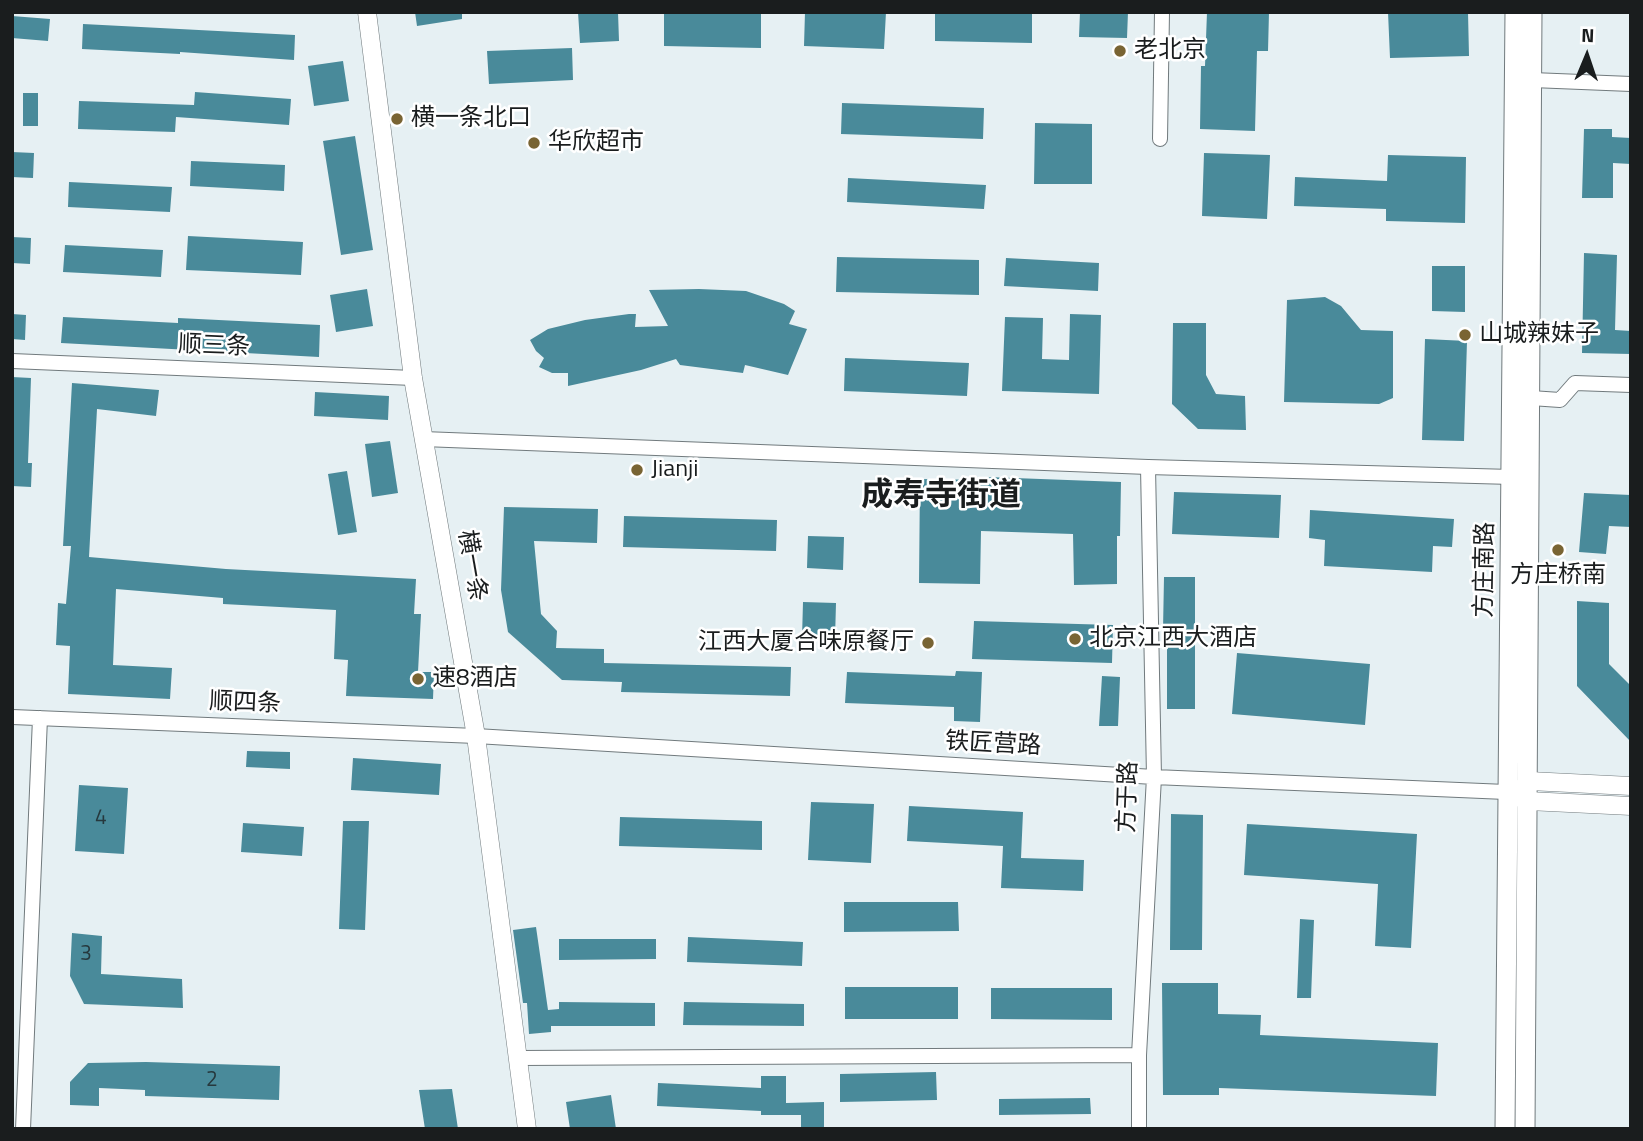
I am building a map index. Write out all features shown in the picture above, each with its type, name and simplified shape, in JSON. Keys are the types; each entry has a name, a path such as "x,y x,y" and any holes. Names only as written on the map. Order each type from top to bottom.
{"main road":[{"name":"方庄南路","path":"1505,1129 1506,792 1513,477 1515,12"},
{"name":"方庄南路","path":"1525,1129 1532,12"}],"street":[{"name":"横一条","path":"367,12 413,378 476,736 527,1129"},
{"path":"1160,139 1162,12"},
{"path":"1532,80 1631,84"},
{"name":"顺三条","path":"12,361 413,378"},
{"path":"1531,398 1560,400 1575,383 1631,385"},
{"path":"423,439 1148,467 1513,477"},
{"name":"方于路","path":"1139,1129 1139,1055 1154,777 1148,467"},
{"name":"顺四条","path":"12,717 476,736"},
{"path":"23,1129 40,718"},
{"name":"铁匠营路","path":"476,736 1154,777 1506,792"},
{"path":"1506,792 1631,786"},
{"path":"1529,791 1631,806"},
{"path":"12,1031 28,1032"},
{"path":"518,1058 1139,1055"}],"building":[{"path":"415,12 462,12 462,19 417,26"},
{"path":"578,12 618,12 619,41 580,43"},
{"path":"664,12 761,12 761,48 664,46"},
{"path":"805,12 886,12 884,49 804,46"},
{"path":"935,12 1032,12 1032,43 935,41"},
{"path":"1080,12 1128,12 1127,38 1079,37"},
{"path":"1207,12 1269,12 1268,51 1257,51 1255,131 1200,129 1201,66 1205,66"},
{"path":"1388,12 1468,12 1469,56 1390,58"},
{"path":"12,16 50,19 48,41 12,38"},
{"path":"83,24 295,35 294,60 82,49"},
{"path":"572,48 573,80 489,84 487,51"},
{"path":"343,61 349,101 314,106 308,66"},
{"path":"195,92 291,99 289,125 176,117 175,132 78,129 79,101 194,105"},
{"path":"23,93 38,93 38,126 23,126"},
{"path":"842,103 984,108 983,139 841,134"},
{"path":"1035,123 1092,124 1092,184 1034,184"},
{"path":"1584,129 1612,129 1612,137 1631,138 1631,164 1613,163 1613,198 1582,198"},
{"path":"355,136 373,250 341,255 323,141"},
{"path":"12,152 34,153 33,178 12,177"},
{"path":"1204,153 1270,155 1267,219 1202,216"},
{"path":"1388,155 1466,157 1465,223 1386,221 1386,209 1294,206 1295,177 1387,181"},
{"path":"191,161 285,165 284,191 190,186"},
{"path":"848,178 986,185 984,209 847,202"},
{"path":"69,182 172,187 170,212 68,207"},
{"path":"188,236 303,242 301,275 186,270"},
{"path":"12,237 31,238 30,264 12,263"},
{"path":"65,245 163,250 161,277 63,272"},
{"path":"1584,253 1617,255 1615,330 1631,331 1631,354 1582,353"},
{"path":"837,257 979,260 979,295 836,292"},
{"path":"1006,258 1099,263 1098,291 1004,286"},
{"path":"1432,266 1465,266 1465,312 1432,311"},
{"path":"367,289 373,326 336,332 330,295"},
{"path":"649,290 746,291 784,304 795,311 789,324 807,329 788,375 745,365 743,373 680,365 676,359 641,370 568,386 568,373 552,373 539,367 544,358 530,340 548,329 585,320 629,314 636,314 635,327 668,326"},
{"path":"1325,297 1341,306 1361,330 1393,331 1393,398 1379,404 1284,402 1287,300"},
{"path":"12,314 26,315 25,340 12,339"},
{"path":"1070,314 1101,315 1099,394 1002,391 1005,317 1043,318 1042,359 1069,360"},
{"path":"63,317 178,323 178,318 320,325 319,357 61,343"},
{"path":"1173,323 1206,323 1206,375 1216,394 1245,396 1246,430 1198,429 1172,404"},
{"path":"1425,339 1467,341 1464,441 1422,440"},
{"path":"845,358 969,363 967,396 844,391"},
{"path":"12,377 31,378 28,463 32,463 31,487 12,486"},
{"path":"72,383 159,390 156,416 97,409 89,557 226,569 416,579 414,614 421,614 418,672 434,672 433,699 346,696 348,660 334,659 336,610 223,604 223,598 116,589 113,665 172,668 170,699 68,694 70,646 56,645 58,603 66,604 71,546 63,546"},
{"path":"315,392 389,396 388,420 314,416"},
{"path":"390,441 398,493 372,497 365,444"},
{"path":"347,471 357,532 338,535 328,474"},
{"path":"987,477 1121,482 1117,584 1074,585 1073,534 981,531 980,584 919,583 920,479 987,480"},
{"path":"1174,492 1281,495 1279,538 1172,534"},
{"path":"1584,493 1631,495 1631,527 1609,526 1606,554 1579,552"},
{"path":"504,507 598,509 597,543 534,541 541,614 557,631 556,648 604,649 604,663 791,667 790,696 621,692 622,682 562,680 508,632 501,590"},
{"path":"1310,510 1454,519 1452,547 1433,546 1432,572 1324,566 1325,540 1309,538"},
{"path":"624,516 777,520 776,551 623,547"},
{"path":"808,536 844,537 843,570 807,568"},
{"path":"1164,577 1195,577 1195,709 1167,709 1167,630 1163,630"},
{"path":"1577,601 1609,603 1609,664 1631,686 1631,742 1577,686"},
{"path":"803,602 836,603 835,639 802,638"},
{"path":"974,621 1113,625 1112,663 972,659"},
{"path":"1237,653 1370,664 1365,725 1232,714"},
{"path":"956,671 982,672 980,722 954,721 954,707 845,703 847,672 955,676"},
{"path":"1102,676 1120,677 1118,726 1099,726"},
{"path":"247,751 290,752 290,769 246,767"},
{"path":"353,758 441,764 439,795 351,790"},
{"path":"79,785 128,788 124,854 75,851"},
{"path":"811,802 874,804 871,863 808,860"},
{"path":"909,806 1023,812 1021,858 1084,860 1083,891 1001,888 1003,846 907,841"},
{"path":"1171,814 1203,815 1202,950 1170,950"},
{"path":"620,817 762,821 762,850 619,846"},
{"path":"343,821 369,821 365,930 339,929"},
{"path":"243,823 304,827 302,856 241,852"},
{"path":"1247,824 1417,834 1411,948 1375,946 1378,884 1244,875"},
{"path":"844,902 958,902 959,931 844,932"},
{"path":"1300,919 1314,920 1311,998 1297,998"},
{"path":"536,927 548,1010 559,1009 559,1002 655,1003 655,1026 551,1026 551,1032 529,1034 527,1003 523,1003 513,930"},
{"path":"72,933 102,936 101,974 182,979 183,1008 84,1004 70,976"},
{"path":"688,937 803,942 802,966 687,962"},
{"path":"559,939 656,939 656,959 559,960"},
{"path":"1162,983 1218,983 1218,1014 1261,1015 1260,1035 1438,1043 1436,1096 1219,1088 1219,1095 1163,1095"},
{"path":"845,987 958,987 958,1019 845,1019"},
{"path":"991,988 1112,988 1112,1020 991,1019"},
{"path":"684,1002 804,1004 804,1026 683,1025"},
{"path":"88,1063 280,1066 279,1100 145,1096 145,1090 99,1088 99,1106 70,1105 70,1082"},
{"path":"936,1072 937,1100 840,1102 840,1074"},
{"path":"761,1076 786,1076 786,1103 824,1102 824,1129 801,1129 801,1115 761,1115 761,1111 657,1106 658,1083 761,1088"},
{"path":"452,1089 458,1129 425,1129 419,1090"},
{"path":"611,1095 616,1129 570,1129 566,1102"},
{"path":"1090,1098 1091,1114 999,1115 999,1099"}],"place":[{"name":"老北京","path":"1120,51"},
{"name":"横一条北口","path":"397,119"},
{"name":"华欣超市","path":"534,143"},
{"name":"山城辣妹子","path":"1465,335"},
{"name":"Jianji","path":"637,470"},
{"name":"方庄桥南","path":"1558,550"},
{"name":"北京江西大酒店","path":"1075,639"},
{"name":"江西大厦合味原餐厅","path":"928,643"},
{"name":"速8酒店","path":"418,679"}],"district":[{"name":"成寿寺街道","path":"941,497"}]}
